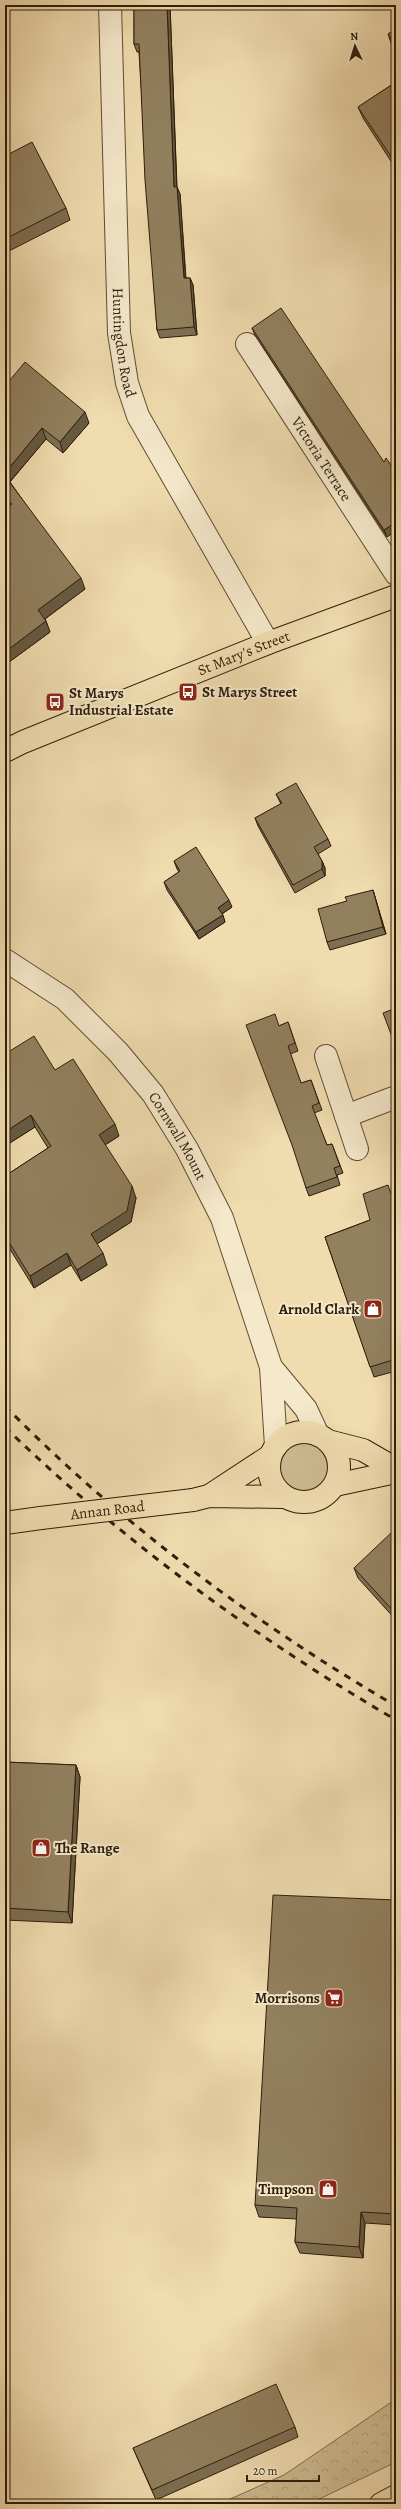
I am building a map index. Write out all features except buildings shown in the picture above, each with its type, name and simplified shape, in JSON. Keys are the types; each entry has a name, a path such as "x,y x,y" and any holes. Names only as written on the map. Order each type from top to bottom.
{"main road":[{"name":"St Mary's Street","path":"5,751 23,742 268,643 396,596"},
{"path":"323,1438 335,1450 339,1462 339,1473 335,1485 328,1494 318,1500 306,1503 295,1502 284,1497 276,1489 270,1479 268,1468 273,1451 284,1438 295,1433 306,1432 363,1450 396,1470"},
{"name":"Annan Road","path":"201,1498 273,1451"},
{"path":"335,1485 396,1470"},
{"name":"Annan Road","path":"5,1523 201,1498 284,1497"},
{"path":"381,2504 396,2496"}],"street":[{"name":"Huntingdon Road","path":"110,5 119,333 127,383 138,416 268,643"},
{"name":"Victoria Terrace","path":"247,344 396,574"},
{"name":"Cornwall Mount","path":"5,960 65,999 118,1052 153,1094 187,1149 222,1218 271,1367 273,1451"},
{"path":"326,1056 357,1149"},
{"path":"346,1116 396,1097"},
{"name":"Cornwall Mount","path":"271,1367 306,1409 323,1438"}],"green space":[{"path":"304,1442 313,1444 324,1453 329,1467 327,1476 318,1487 304,1492 295,1490 284,1481 279,1467 281,1458 290,1447"},
{"path":"396,2399 396,2462 309,2504 219,2504 284,2475"}],"railway":[{"path":"5,1406 95,1491 190,1569 291,1641 396,1706"},
{"path":"5,1427 96,1509 192,1586 292,1656 396,1720"}],"place":[{"name":"St Marys Street","path":"188,692"},
{"name":"St Marys Industrial Estate","path":"55,702"},
{"name":"Arnold Clark","path":"373,1309"},
{"name":"The Range","path":"41,1848"},
{"name":"Morrisons","path":"334,1998"},
{"name":"Timpson","path":"328,2189"}]}
